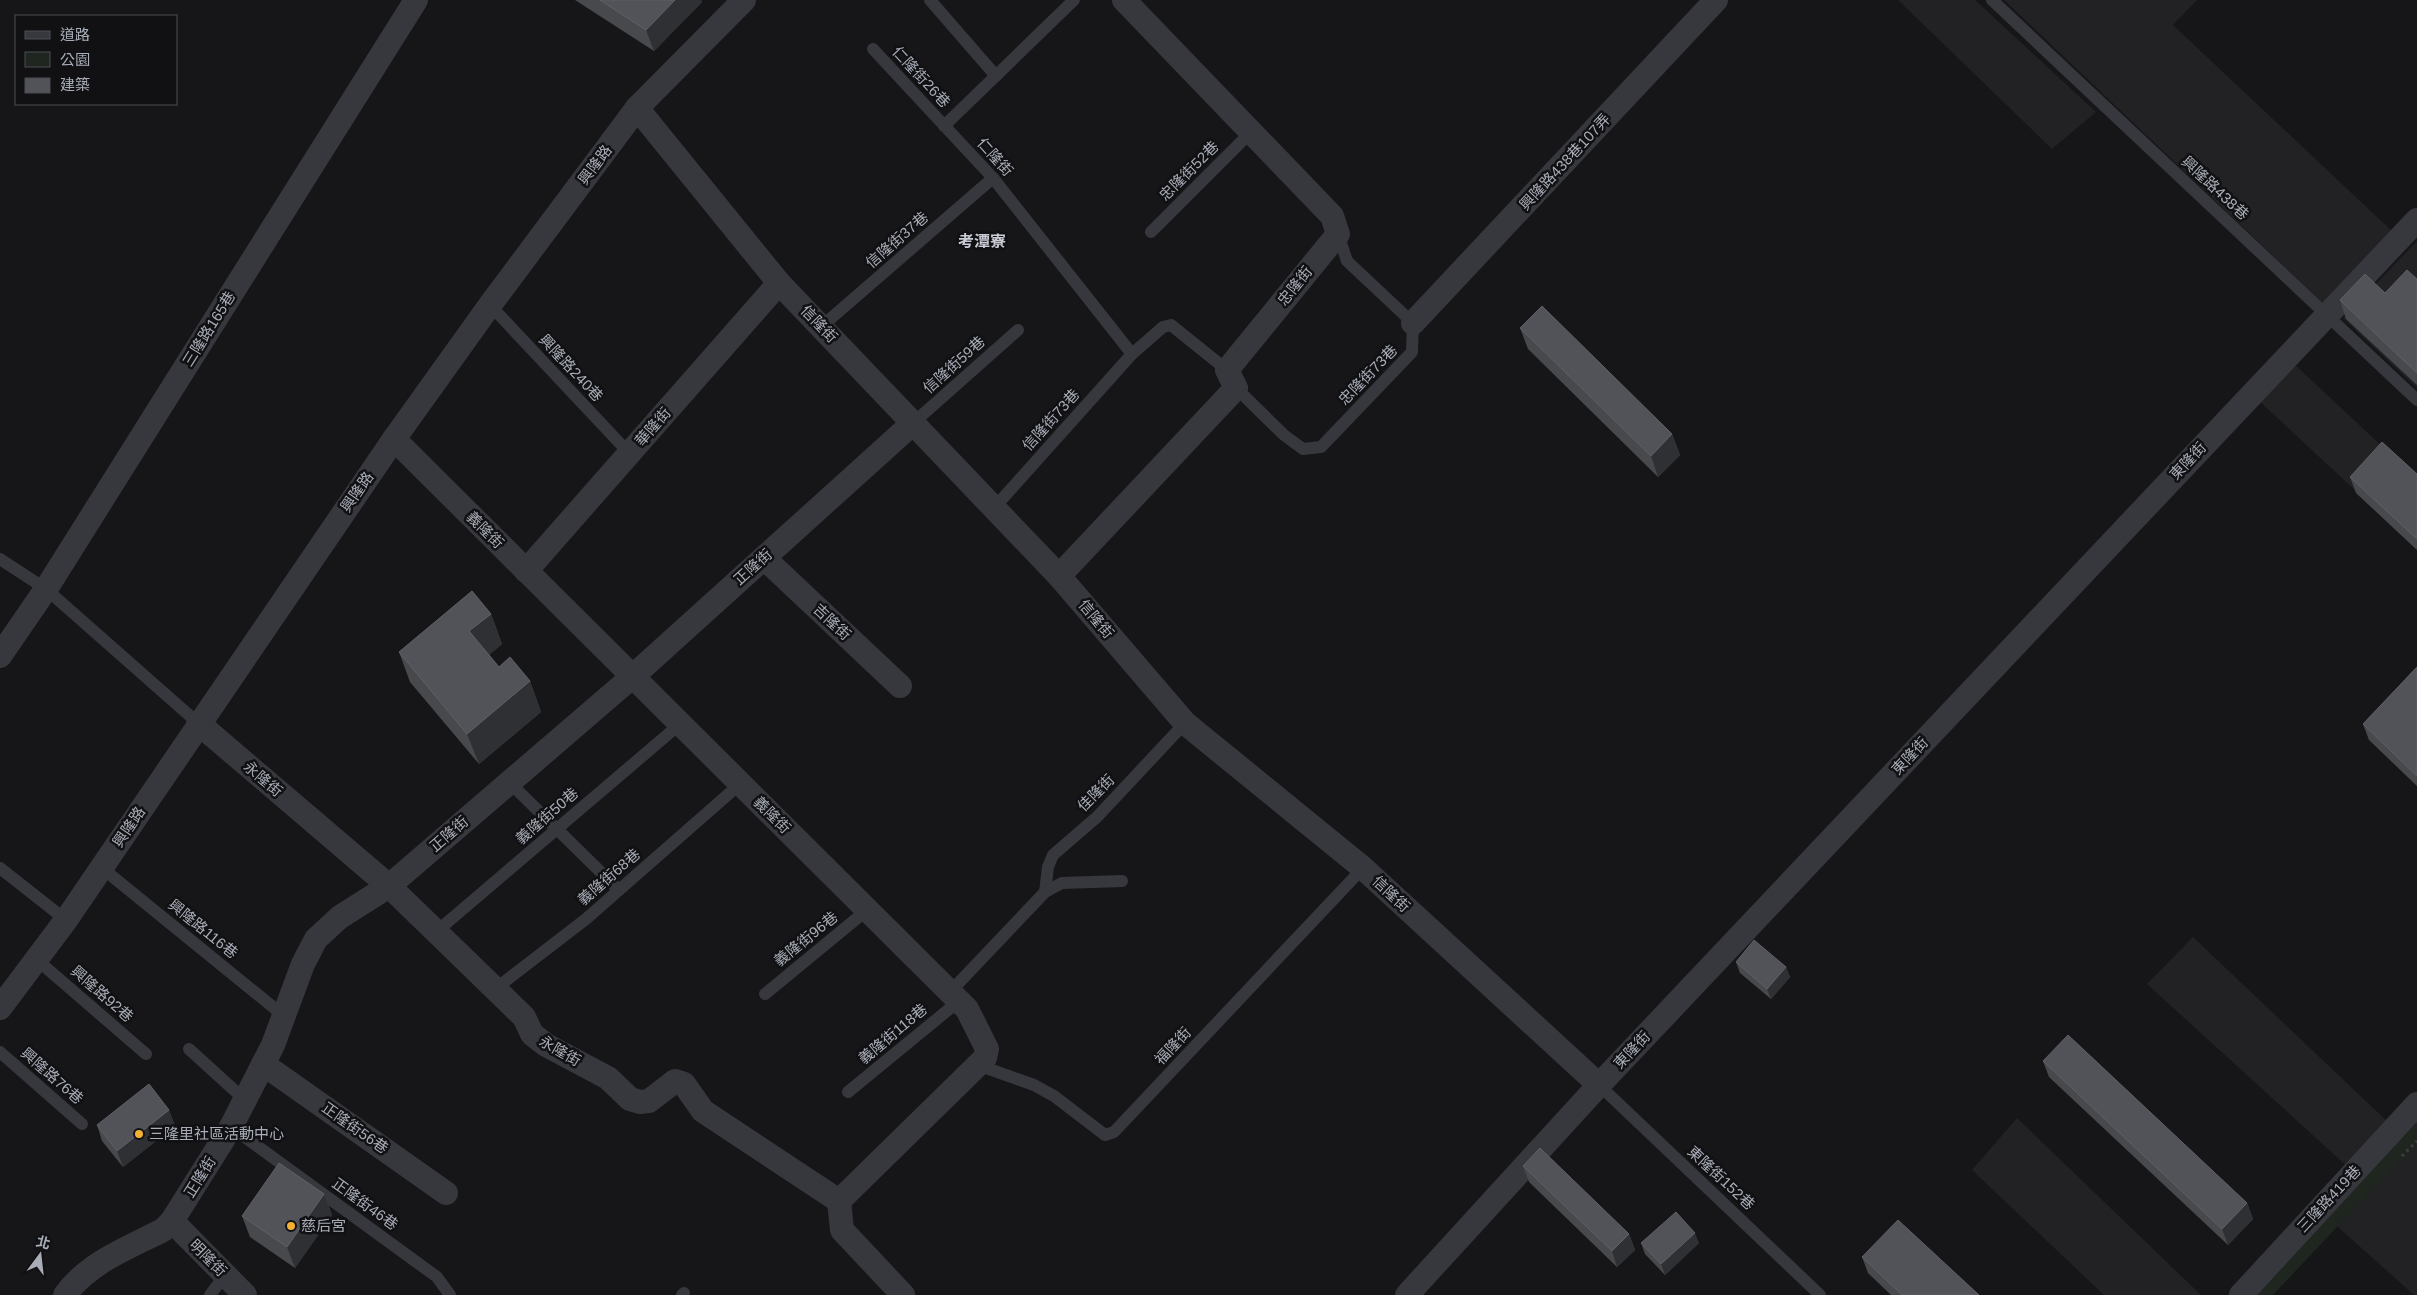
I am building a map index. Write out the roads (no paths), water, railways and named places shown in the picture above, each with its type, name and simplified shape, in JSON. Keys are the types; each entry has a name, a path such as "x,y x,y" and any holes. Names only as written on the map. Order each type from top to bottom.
{"street":[{"name":"三隆路165巷","path":"0,656 46,589 416,0"},
{"name":"興隆路","path":"0,1008 66,920 394,439 490,305 637,108 744,0"},
{"path":"1125,0 1250,133 1332,216 1338,234"},
{"name":"興隆路438巷107弄","path":"1413,323 1716,0"},
{"name":"信隆街","path":"637,108 780,283 912,424 1060,576 1185,723 1363,868 1599,1085"},
{"name":"東隆街","path":"1407,1295 1599,1085 2417,220"},
{"name":"忠隆街","path":"1060,576 1231,379 1338,234"},
{"name":"華隆街","path":"526,571 780,283"},
{"name":"正隆街","path":"65,1295 76,1280 95,1264 164,1230 172,1221 232,1127 263,1064 284,1016 303,964 316,939 340,917 389,886 632,677 912,424"},
{"name":"義隆街","path":"394,439 967,1009 987,1049 985,1058 839,1201"},
{"name":"吉隆街","path":"764,558 900,686"},
{"name":"永隆街","path":"198,724 389,886 524,1017 532,1034 546,1045 608,1078 630,1099 640,1102 649,1101 675,1081 684,1084 703,1111 839,1201"},
{"name":"正隆街56巷","path":"263,1064 446,1193"},
{"name":"三隆路419巷","path":"2241,1295 2417,1104"},
{"path":"839,1201 842,1230 898,1294"},
{"name":"明隆街","path":"172,1221 244,1295"}],"lane":[{"path":"930,0 996,76"},
{"path":"944,126 1074,0"},
{"name":"興隆路438巷","path":"1992,0 2417,400"},
{"name":"仁隆街26巷","path":"873,49 944,126"},
{"name":"仁隆街","path":"944,126 993,178 1132,354"},
{"name":"忠隆街52巷","path":"1151,232 1250,133"},
{"name":"信隆街37巷","path":"822,326 993,178"},
{"path":"1338,234 1347,261 1413,323"},
{"name":"興隆路240巷","path":"490,305 629,453"},
{"name":"忠隆街73巷","path":"1132,354 1163,327 1172,325 1231,379 1284,435 1303,449 1322,447 1412,352 1413,323"},
{"name":"信隆街59巷","path":"912,424 1018,330"},
{"name":"信隆街73巷","path":"994,508 1132,354"},
{"path":"0,559 46,589 198,724"},
{"name":"佳隆街","path":"1044,892 1048,867 1053,855 1097,817 1185,723"},
{"name":"義隆街50巷","path":"436,932 680,724"},
{"path":"510,782 619,890"},
{"name":"義隆街68巷","path":"495,990 586,920 740,784"},
{"path":"0,868 66,920"},
{"name":"興隆路116巷","path":"102,868 284,1016"},
{"name":"福隆街","path":"978,1065 1034,1085 1054,1096 1105,1135 1114,1132 1363,868"},
{"path":"954,997 1044,892 1062,883 1122,881"},
{"name":"義隆街96巷","path":"765,994 867,910"},
{"name":"興隆路92巷","path":"36,959 146,1054"},
{"name":"義隆街118巷","path":"848,1092 954,997"},
{"path":"189,1049 245,1100"},
{"name":"興隆路76巷","path":"0,1052 82,1124"},
{"name":"東隆街152巷","path":"1599,1085 1820,1295"},
{"name":"正隆街46巷","path":"232,1127 437,1277 450,1295"},
{"path":"210,1295 225,1275"}],"place":[{"name":"三隆里社區活動中心","path":"139,1134"},
{"name":"慈后宮","path":"291,1226"}],"district":[{"name":"考潭寮","path":"982,241"}]}
